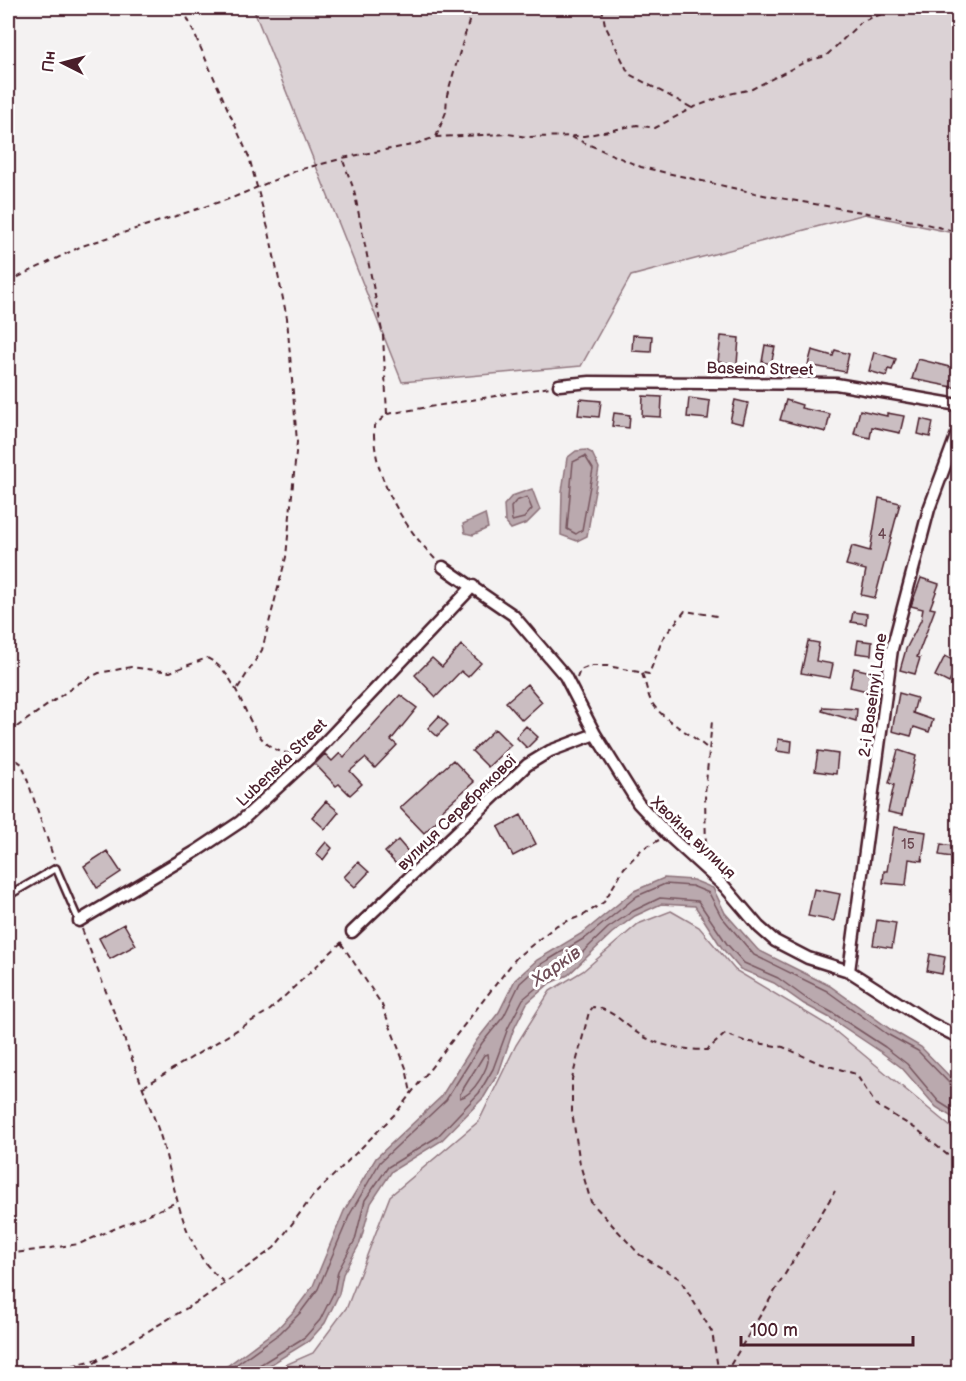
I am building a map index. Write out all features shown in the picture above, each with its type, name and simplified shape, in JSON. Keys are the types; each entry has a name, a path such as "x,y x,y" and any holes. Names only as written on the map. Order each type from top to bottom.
{"street":[{"name":"Baseina Street","path":"559,385 590,382 836,384 958,405"},
{"name":"2-i Baseinyi Lane","path":"849,971 892,649 929,509 958,431"},
{"name":"Хвойна вулиця","path":"443,567 513,615 565,676 595,734 638,803 668,835 706,868 759,927 775,941 808,958 849,971 930,1023 958,1037"},
{"name":"Lubenska Street","path":"79,921 198,850 240,822 314,754 473,586"},
{"name":"вулиця Серебрякової","path":"352,932 527,765 550,751 595,734"}],"lane":[{"path":"8,897 56,868 79,921"}],"path":[{"path":"183,8 249,157 269,232 287,318 297,441 286,558 262,650 236,691"},
{"path":"436,137 446,112 447,95 473,8"},
{"path":"602,8 606,25 629,74 692,108"},
{"path":"8,282 82,246 256,189 298,170 342,158 412,145 436,137 508,134 527,137 584,136 637,124 655,128 692,108 729,94 752,90 807,61 826,56 862,21 899,8"},
{"path":"568,136 641,167 768,196 914,221 958,232"},
{"path":"342,158 354,190 383,336 387,414"},
{"path":"443,567 411,533 389,494 373,445 374,426 387,414 559,385"},
{"path":"572,688 580,670 590,666 649,674 663,638 685,611 717,616"},
{"path":"8,733 79,682 99,673 131,667 170,672 207,658 222,665 264,744 282,754 314,754"},
{"path":"642,673 651,701 659,713 697,738 709,750"},
{"path":"706,868 705,793 712,721"},
{"path":"8,754 22,764 56,868"},
{"path":"76,1374 202,1299 274,1248 312,1197 395,1114 517,957 557,925 584,915 604,902 624,868 642,849 668,835"},
{"path":"79,921 169,1158 177,1203 196,1250 211,1272 224,1282"},
{"path":"143,1087 270,1010 342,943 382,1005 406,1068 411,1093"},
{"path":"719,1374 712,1332 680,1279 640,1255 591,1202 580,1164 572,1112 576,1057 589,1012 593,1007 603,1008 646,1038 687,1050 707,1050 725,1034 744,1041 783,1047 819,1063 856,1074 876,1105 918,1130 958,1164"},
{"path":"725,1374 834,1191"},
{"path":"8,1254 79,1244 177,1203"},
{"path":"42,1374 104,1357"}],"shaded area":[{"path":"253,8 958,8 958,234 865,214 631,276 581,366 402,382"},
{"path":"671,911 699,927 735,970 829,1026 958,1133 958,1373 267,1373 313,1353 347,1307 390,1196 479,1121 516,1045 550,991 583,971 638,924"}],"water":[{"path":"586,450 592,453 599,468 587,536 577,541 561,535 562,491 567,458 576,451"},
{"path":"532,489 540,510 527,523 511,529 505,522 504,505 512,496"},
{"path":"485,514 488,528 473,535 465,533 463,524"},
{"name":"Харків","path":"664,878 693,880 713,888 725,913 758,950 830,986 890,1029 921,1047 958,1085 958,1121 936,1107 902,1068 881,1052 774,983 740,969 722,948 695,906 661,904 635,916 612,933 568,975 550,983 527,1003 513,1031 499,1072 484,1097 441,1141 392,1171 371,1203 360,1243 343,1274 339,1294 325,1323 309,1341 257,1373 203,1373 227,1366 277,1329 295,1310 313,1286 344,1211 376,1158 441,1097 477,1040 499,1012 515,980 537,960 584,932 634,891"}],"building":[{"path":"633,335 652,336 651,352 632,351"},
{"path":"721,336 739,338 737,364 718,362"},
{"path":"765,345 775,347 771,364 762,362"},
{"path":"812,350 833,356 835,350 849,354 845,372 808,365"},
{"path":"874,352 896,359 892,370 888,369 886,376 869,371"},
{"path":"918,359 958,369 958,388 912,379"},
{"path":"643,396 662,397 661,417 642,416"},
{"path":"689,398 710,401 708,419 687,417"},
{"path":"580,399 601,401 599,417 578,415"},
{"path":"735,400 748,403 743,424 730,421"},
{"path":"786,400 802,405 801,408 830,414 826,432 780,420"},
{"path":"860,410 887,416 887,413 904,416 900,433 872,427 870,438 854,434"},
{"path":"614,413 630,415 629,428 612,426"},
{"path":"921,419 933,422 930,437 918,434"},
{"path":"879,498 900,503 875,598 861,595 866,570 846,565 852,546 870,551"},
{"path":"921,578 939,584 930,608 935,609 917,657 920,658 915,674 900,670 906,649 921,620 923,609 911,606"},
{"path":"853,612 867,614 866,624 851,622"},
{"path":"858,640 872,642 871,655 856,653"},
{"path":"808,641 819,643 816,661 833,664 830,678 801,673"},
{"path":"461,645 481,663 468,677 461,671 436,697 415,675 432,658 442,667"},
{"path":"945,656 958,663 949,683 935,676"},
{"path":"854,668 871,672 867,691 850,687"},
{"path":"527,684 542,702 522,720 506,702"},
{"path":"899,693 917,698 913,713 933,720 929,732 914,727 911,736 892,731"},
{"path":"400,695 417,708 391,740 397,745 375,768 365,758 350,771 362,784 350,795 339,784 336,786 315,764 325,754 332,761 340,753 344,757"},
{"path":"823,707 857,709 856,721 822,711"},
{"path":"439,716 448,725 437,736 428,728"},
{"path":"526,726 538,737 527,748 516,737"},
{"path":"495,729 511,745 488,767 472,751"},
{"path":"778,739 792,741 791,753 777,751"},
{"path":"898,750 916,756 902,815 888,812 894,785 889,783"},
{"path":"818,751 838,754 836,774 815,771"},
{"path":"453,760 474,782 442,810 445,813 424,833 400,808"},
{"path":"326,801 339,812 325,829 312,817"},
{"path":"521,815 536,844 513,856 498,827"},
{"path":"894,827 926,832 922,861 909,859 906,885 883,883"},
{"path":"398,840 410,854 397,865 385,852"},
{"path":"326,842 332,848 323,860 316,854"},
{"path":"941,844 958,847 958,858 939,855"},
{"path":"107,851 121,872 97,888 84,866"},
{"path":"358,862 369,872 355,887 344,877"},
{"path":"814,889 840,894 834,921 808,916"},
{"path":"877,920 896,923 892,948 873,945"},
{"path":"124,924 136,945 110,959 99,938"},
{"path":"930,954 945,957 942,974 927,971"}]}
